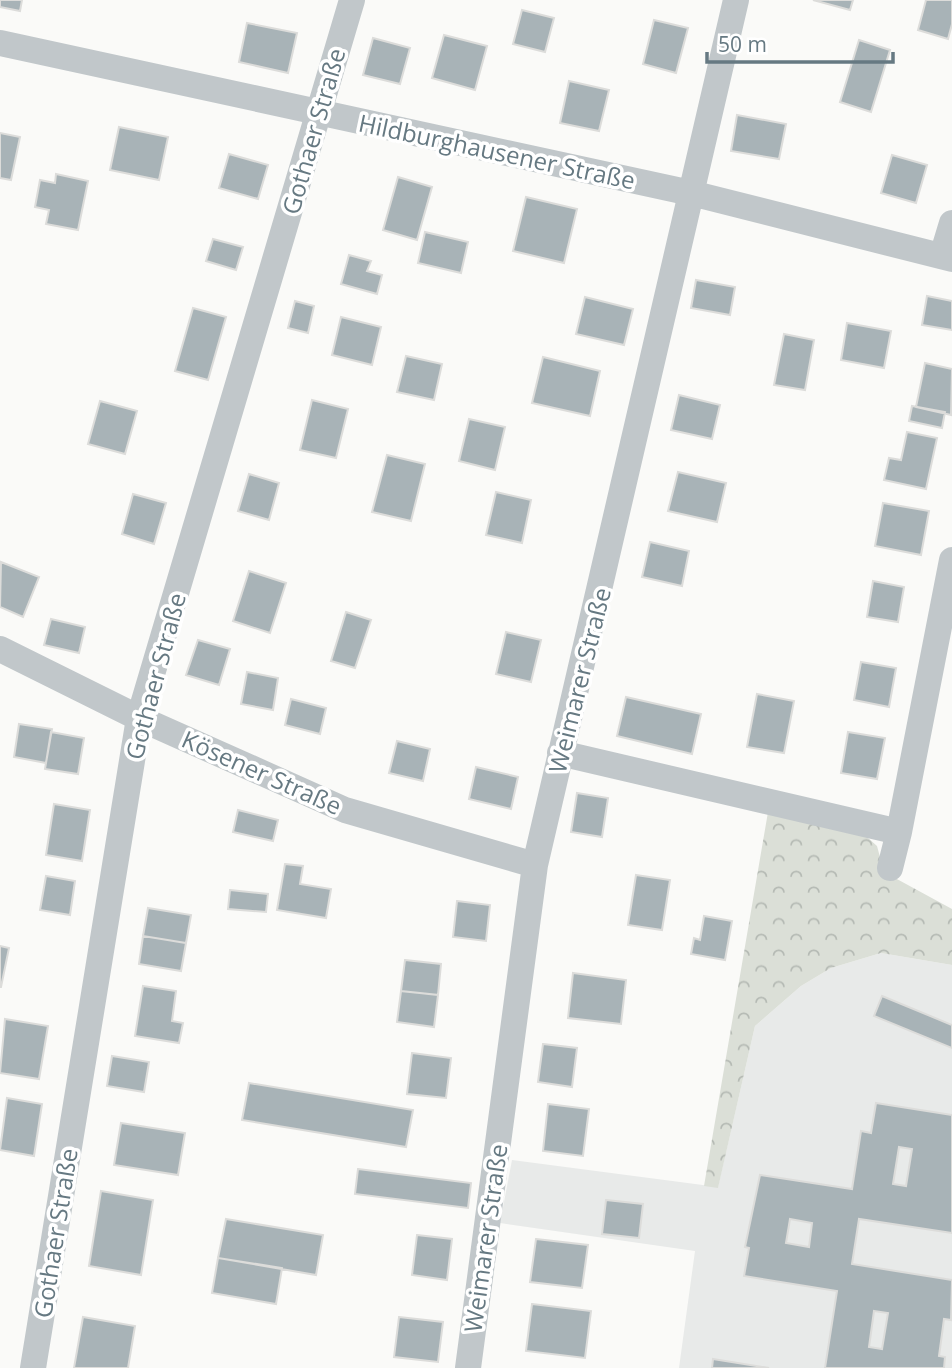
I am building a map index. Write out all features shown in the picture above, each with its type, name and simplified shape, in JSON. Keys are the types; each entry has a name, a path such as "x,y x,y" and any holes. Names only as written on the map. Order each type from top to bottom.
{"street":[{"name":"Gothaer Straße","path":"33,1368 139,718 352,0"},
{"name":"Weimarer Straße","path":"468,1368 535,864 736,0"},
{"name":"Hildburghausener Straße","path":"0,43 691,193 947,258"},
{"path":"947,258 952,223"},
{"path":"890,869 952,560"},
{"name":"Kösener Straße","path":"0,649 139,718 345,810 535,864"},
{"path":"560,753 899,832"}],"shaded area":[{"path":"881,953 952,965 952,1368 679,1368 695,1251 500,1223 512,1160 718,1187 755,1026 801,986 831,968"}],"green space":[{"path":"768,812 867,837 877,846 884,872 952,909 952,965 881,953 831,968 801,986 755,1026 718,1188 704,1186"}],"building":[{"path":"0,0 22,0 20,11 0,7"},
{"path":"813,0 853,0 850,10"},
{"path":"926,0 952,0 952,24 948,39 918,30"},
{"path":"522,10 554,18 545,52 513,44"},
{"path":"654,20 688,28 676,73 643,64"},
{"path":"247,23 297,33 288,73 239,62"},
{"path":"444,35 487,46 475,90 432,78"},
{"path":"373,38 410,48 400,84 363,75"},
{"path":"859,40 890,50 871,112 840,102"},
{"path":"569,81 609,90 599,131 560,123"},
{"path":"737,115 786,124 779,159 731,151"},
{"path":"119,127 168,137 159,180 110,170"},
{"path":"0,133 20,137 11,180 0,178"},
{"path":"229,154 268,165 258,199 219,188"},
{"path":"892,155 927,165 916,203 881,193"},
{"path":"56,174 88,181 78,230 46,224 49,210 35,207 40,180 55,183"},
{"path":"398,177 432,187 417,240 383,230"},
{"path":"526,197 577,209 564,263 513,251"},
{"path":"425,232 468,242 461,273 418,263"},
{"path":"213,239 243,247 236,270 206,261"},
{"path":"349,255 371,261 367,271 382,275 377,294 341,284"},
{"path":"696,280 735,287 730,315 691,308"},
{"path":"927,296 952,301 952,330 922,325"},
{"path":"585,297 633,309 624,345 576,334"},
{"path":"295,301 314,306 308,333 288,328"},
{"path":"193,308 226,317 208,380 175,371"},
{"path":"341,317 381,327 372,365 332,355"},
{"path":"847,323 891,331 884,368 841,360"},
{"path":"784,334 814,340 805,390 774,385"},
{"path":"406,356 442,364 434,400 397,392"},
{"path":"543,357 600,371 590,416 532,403"},
{"path":"925,363 952,369 951,415 916,407"},
{"path":"679,395 720,405 712,439 671,430"},
{"path":"312,400 348,409 336,458 300,450"},
{"path":"100,401 137,411 125,454 88,444"},
{"path":"912,406 945,412 942,428 909,421"},
{"path":"469,419 505,427 495,470 459,461"},
{"path":"907,432 937,438 926,489 884,480 889,458 901,460"},
{"path":"387,455 425,464 411,521 372,512"},
{"path":"678,472 726,483 717,522 668,511"},
{"path":"249,474 279,483 269,520 238,511"},
{"path":"496,492 531,500 522,543 486,535"},
{"path":"133,494 166,503 154,544 122,534"},
{"path":"883,503 929,511 921,555 875,546"},
{"path":"650,542 689,551 682,586 642,577"},
{"path":"1,562 39,577 23,617 0,607"},
{"path":"249,571 286,583 270,633 233,621"},
{"path":"873,581 904,587 898,622 867,617"},
{"path":"346,612 371,620 355,668 331,661"},
{"path":"51,619 85,627 79,653 44,645"},
{"path":"506,632 541,640 531,682 496,674"},
{"path":"198,640 230,649 219,685 186,675"},
{"path":"861,662 896,668 889,707 854,700"},
{"path":"247,672 278,678 273,710 241,704"},
{"path":"757,694 794,701 784,753 747,747"},
{"path":"626,697 701,714 692,754 617,736"},
{"path":"291,699 326,708 320,734 285,725"},
{"path":"19,724 52,729 46,763 14,757"},
{"path":"51,732 84,738 78,774 45,769"},
{"path":"848,732 885,738 877,779 841,773"},
{"path":"397,741 430,749 423,781 389,773"},
{"path":"476,767 518,777 511,809 469,799"},
{"path":"577,793 608,798 602,837 571,832"},
{"path":"54,804 90,810 82,861 46,855"},
{"path":"238,810 278,820 273,841 233,832"},
{"path":"285,864 303,866 300,884 331,889 326,918 277,910"},
{"path":"636,875 670,880 662,930 628,925"},
{"path":"46,876 75,881 70,915 40,910"},
{"path":"230,890 268,894 266,912 228,909"},
{"path":"457,901 490,905 486,941 453,937"},
{"path":"148,908 191,915 186,943 143,936"},
{"path":"704,916 732,921 725,960 691,954 694,938 700,940"},
{"path":"143,936 186,943 181,971 139,964"},
{"path":"0,946 9,948 1,987 0,987"},
{"path":"405,960 441,964 438,995 401,991"},
{"path":"573,973 626,980 621,1024 568,1018"},
{"path":"143,986 176,991 172,1021 183,1023 179,1043 135,1036"},
{"path":"401,991 438,995 434,1027 397,1022"},
{"path":"882,996 952,1025 952,1048 874,1016"},
{"path":"5,1019 48,1026 39,1079 0,1073"},
{"path":"543,1044 577,1048 572,1087 538,1082"},
{"path":"412,1053 451,1058 446,1098 407,1094"},
{"path":"112,1056 149,1062 144,1092 107,1086"},
{"path":"249,1083 413,1110 406,1147 242,1120"},
{"path":"7,1098 42,1104 34,1156 0,1150"},
{"path":"876,1103 952,1115 952,1233 859,1219 852,1264 952,1280 951,1320 944,1319 939,1356 945,1357 944,1368 825,1368 837,1291 744,1276 749,1248 745,1247 760,1175 852,1189 861,1131 871,1133","holes":["899,1147 912,1149 906,1186 893,1184","790,1219 812,1223 809,1247 786,1243","874,1311 888,1313 882,1349 869,1347"]},
{"path":"548,1104 589,1109 583,1156 543,1151"},
{"path":"121,1123 185,1133 178,1175 114,1165"},
{"path":"358,1169 471,1183 468,1208 355,1194"},
{"path":"101,1191 153,1200 141,1275 89,1266"},
{"path":"606,1200 643,1204 639,1238 602,1234"},
{"path":"226,1219 323,1235 316,1275 218,1258"},
{"path":"417,1235 452,1239 447,1280 412,1275"},
{"path":"536,1239 588,1245 582,1288 530,1282"},
{"path":"218,1258 282,1268 276,1304 212,1293"},
{"path":"532,1304 591,1311 585,1358 526,1351"},
{"path":"83,1317 135,1326 128,1368 74,1368"},
{"path":"399,1317 443,1322 438,1362 394,1357"},
{"path":"713,1359 769,1368 712,1368"}]}
